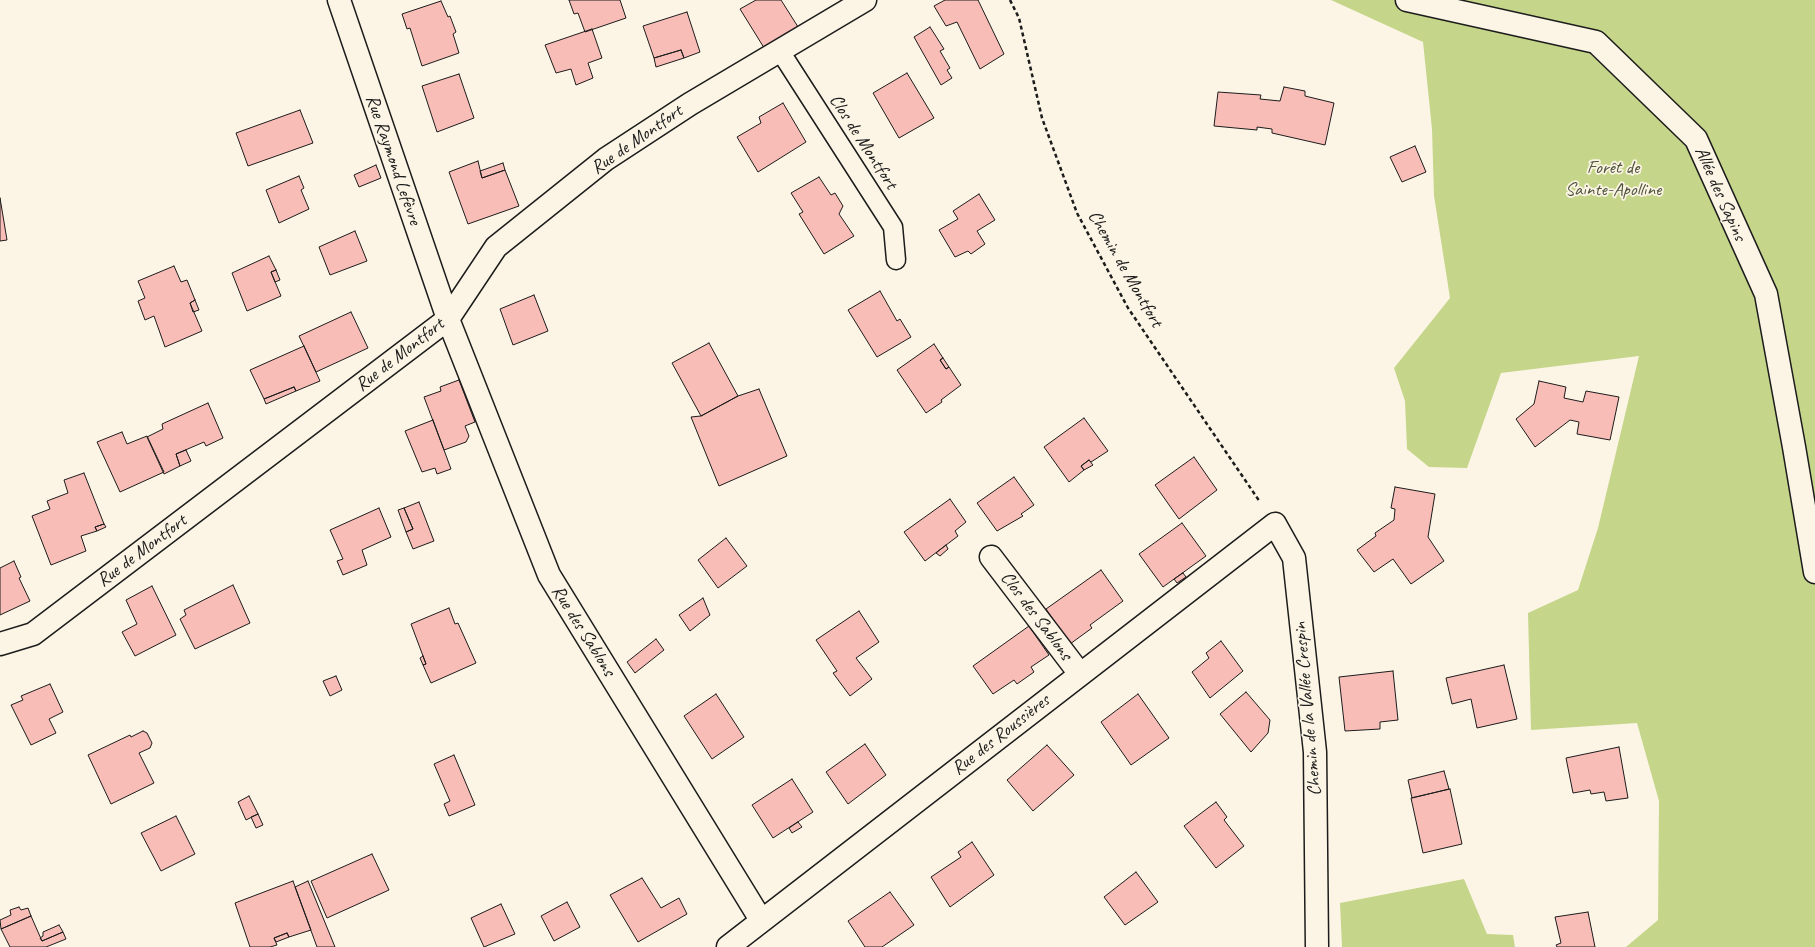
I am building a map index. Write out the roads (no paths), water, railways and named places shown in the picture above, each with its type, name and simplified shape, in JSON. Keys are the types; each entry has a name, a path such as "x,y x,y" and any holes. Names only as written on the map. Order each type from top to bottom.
{"street":[{"name":"Rue Raymond Lefèvre","path":"339,0 448,319"},
{"name":"Rue de Montfort","path":"0,644 33,634 448,319 496,247 606,159 690,104 866,0"},
{"name":"Allée des Sapins","path":"1407,0 1596,42 1696,139 1766,294 1815,572"},
{"name":"Rue des Sablons","path":"448,319 549,575 762,920"},
{"name":"Rue des Roussières","path":"728,947 1275,524"},
{"name":"Chemin de la Vallée Crespin","path":"1275,524 1294,558 1315,752 1317,947"},
{"name":"Clos des Sablons","path":"991,557 1080,674"}],"lane":[{"name":"Clos de Montfort","path":"780,51 894,227 896,260"}],"park label":[{"name":"Forêt de Sainte-Apolline","path":"1613,179"}]}
